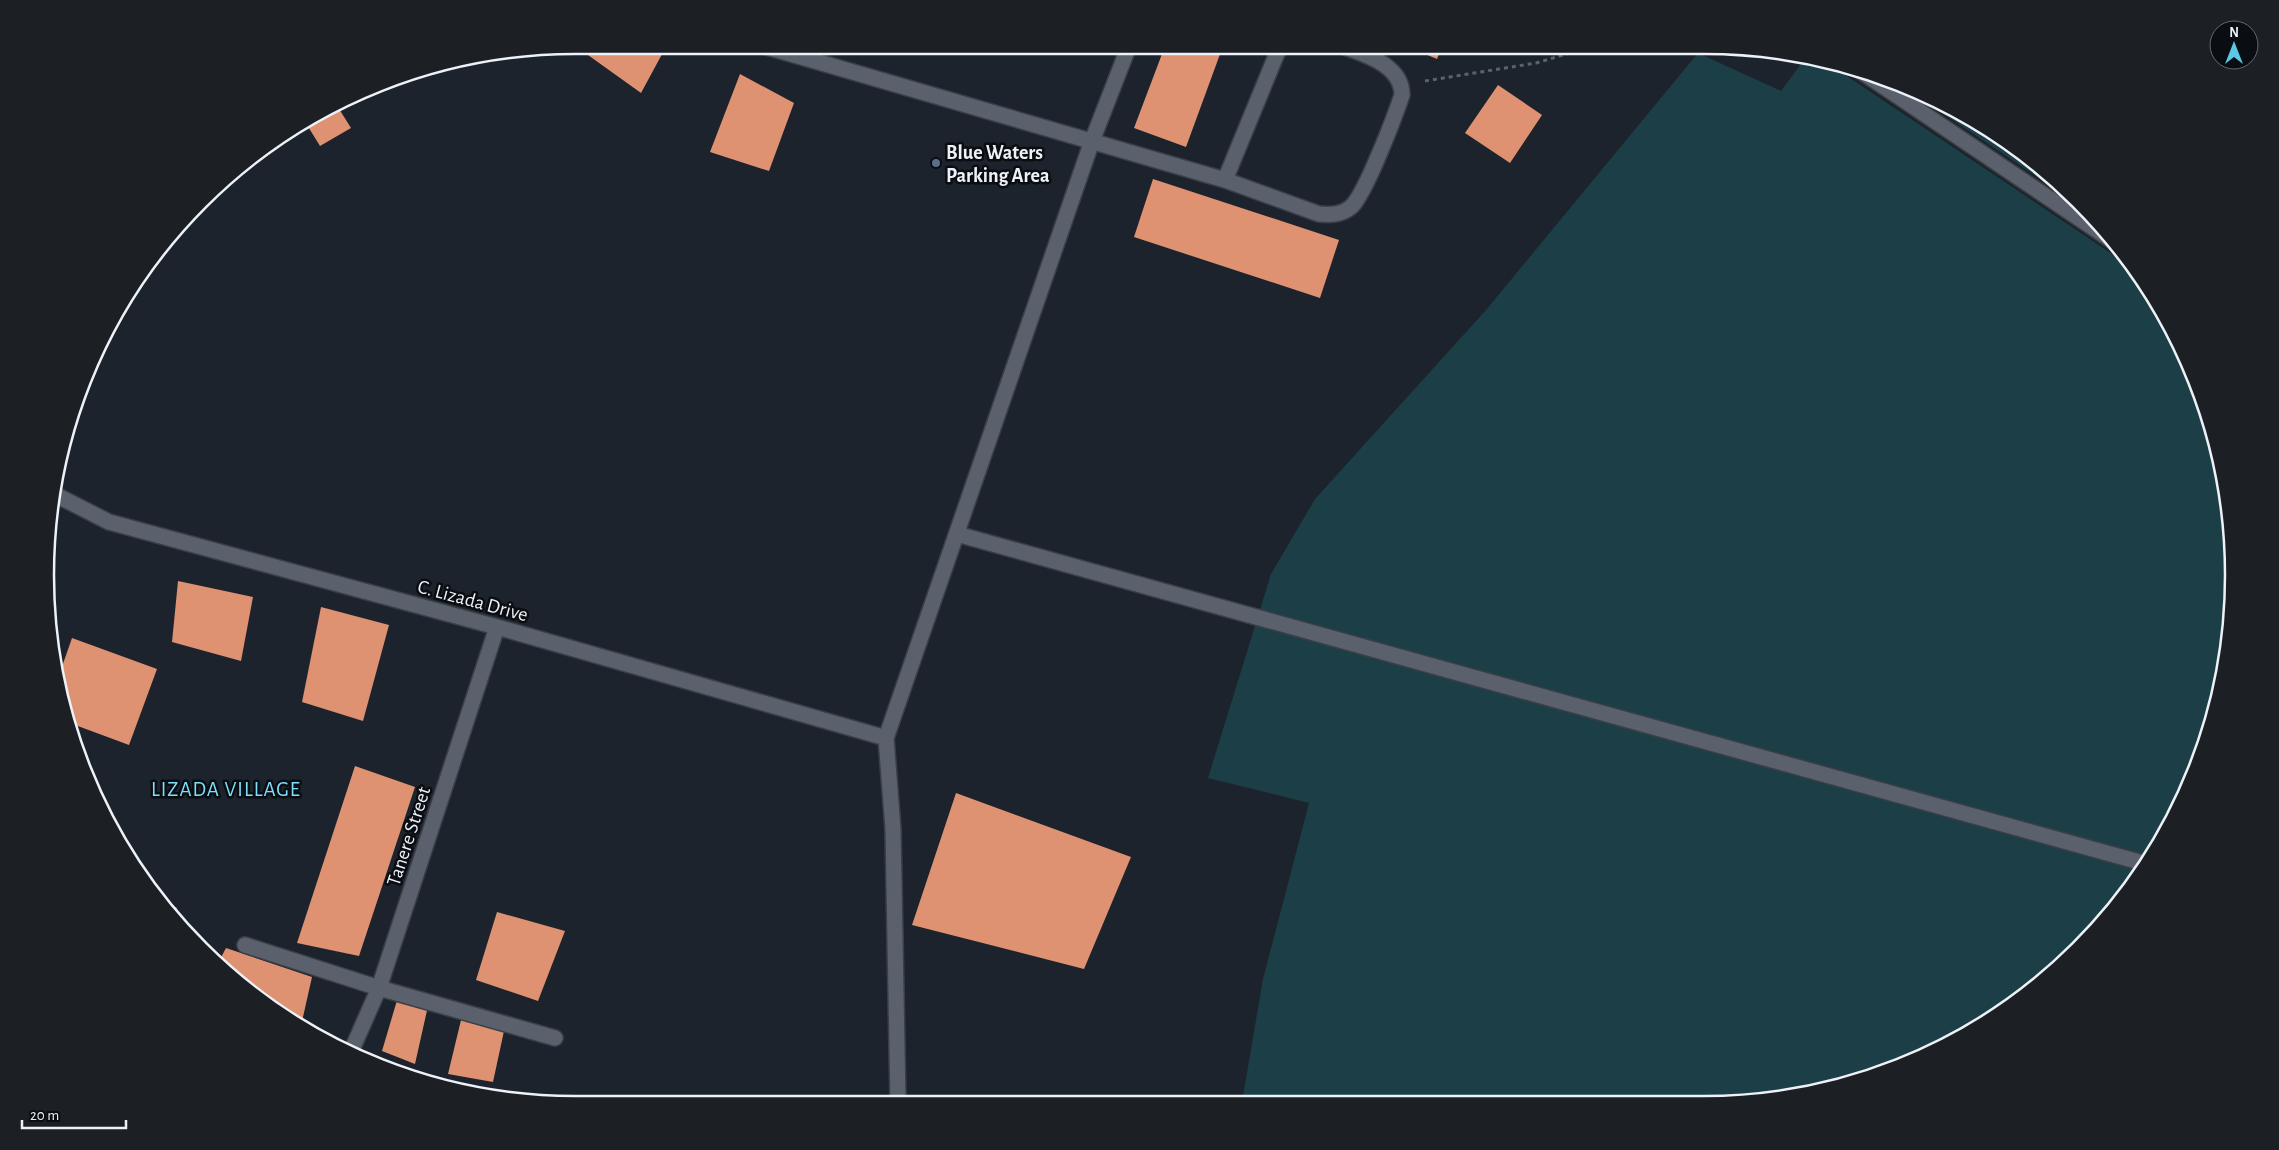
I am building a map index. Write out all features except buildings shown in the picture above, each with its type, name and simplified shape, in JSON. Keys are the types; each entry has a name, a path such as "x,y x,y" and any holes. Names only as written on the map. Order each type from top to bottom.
{"street":[{"path":"791,54 1225,180 1319,214 1332,215 1342,213 1360,197 1399,104 1402,85 1391,68 1360,54"},
{"path":"898,1096 893,829 886,738 1092,141 1126,54"},
{"path":"1225,180 1277,54"},
{"path":"1880,84 2093,228"},
{"name":"C. Lizada Drive","path":"60,497 109,522 497,627 886,738"},
{"path":"957,534 1109,578 2139,862"},
{"name":"Tanere Street","path":"353,1046 379,988 497,627"},
{"path":"245,945 379,988 555,1038"}],"path":[{"path":"1402,85 1536,63 1567,54"}],"water":[{"path":"1697,54 1781,91 1801,63 1872,81 1903,93 1965,124 2021,161 2073,206 2096,231 2118,258 2155,314 2186,376 2198,407 2215,473 2221,507 2225,575 2224,609 2221,643 2207,710 2198,743 2171,806 2155,836 2118,892 2073,944 2048,967 2021,989 1965,1026 1903,1057 1872,1069 1839,1078 1772,1092 1704,1096 1243,1096 1263,979 1309,803 1208,778 1271,574 1315,499 1486,310"}],"pier":[{"path":"1842,73 1872,81 1934,108 2053,187 2073,206 2118,258"}],"place":[{"name":"Blue Waters Parking Area","path":"936,163"}],"district":[{"name":"LIZADA VILLAGE","path":"226,789"}]}
